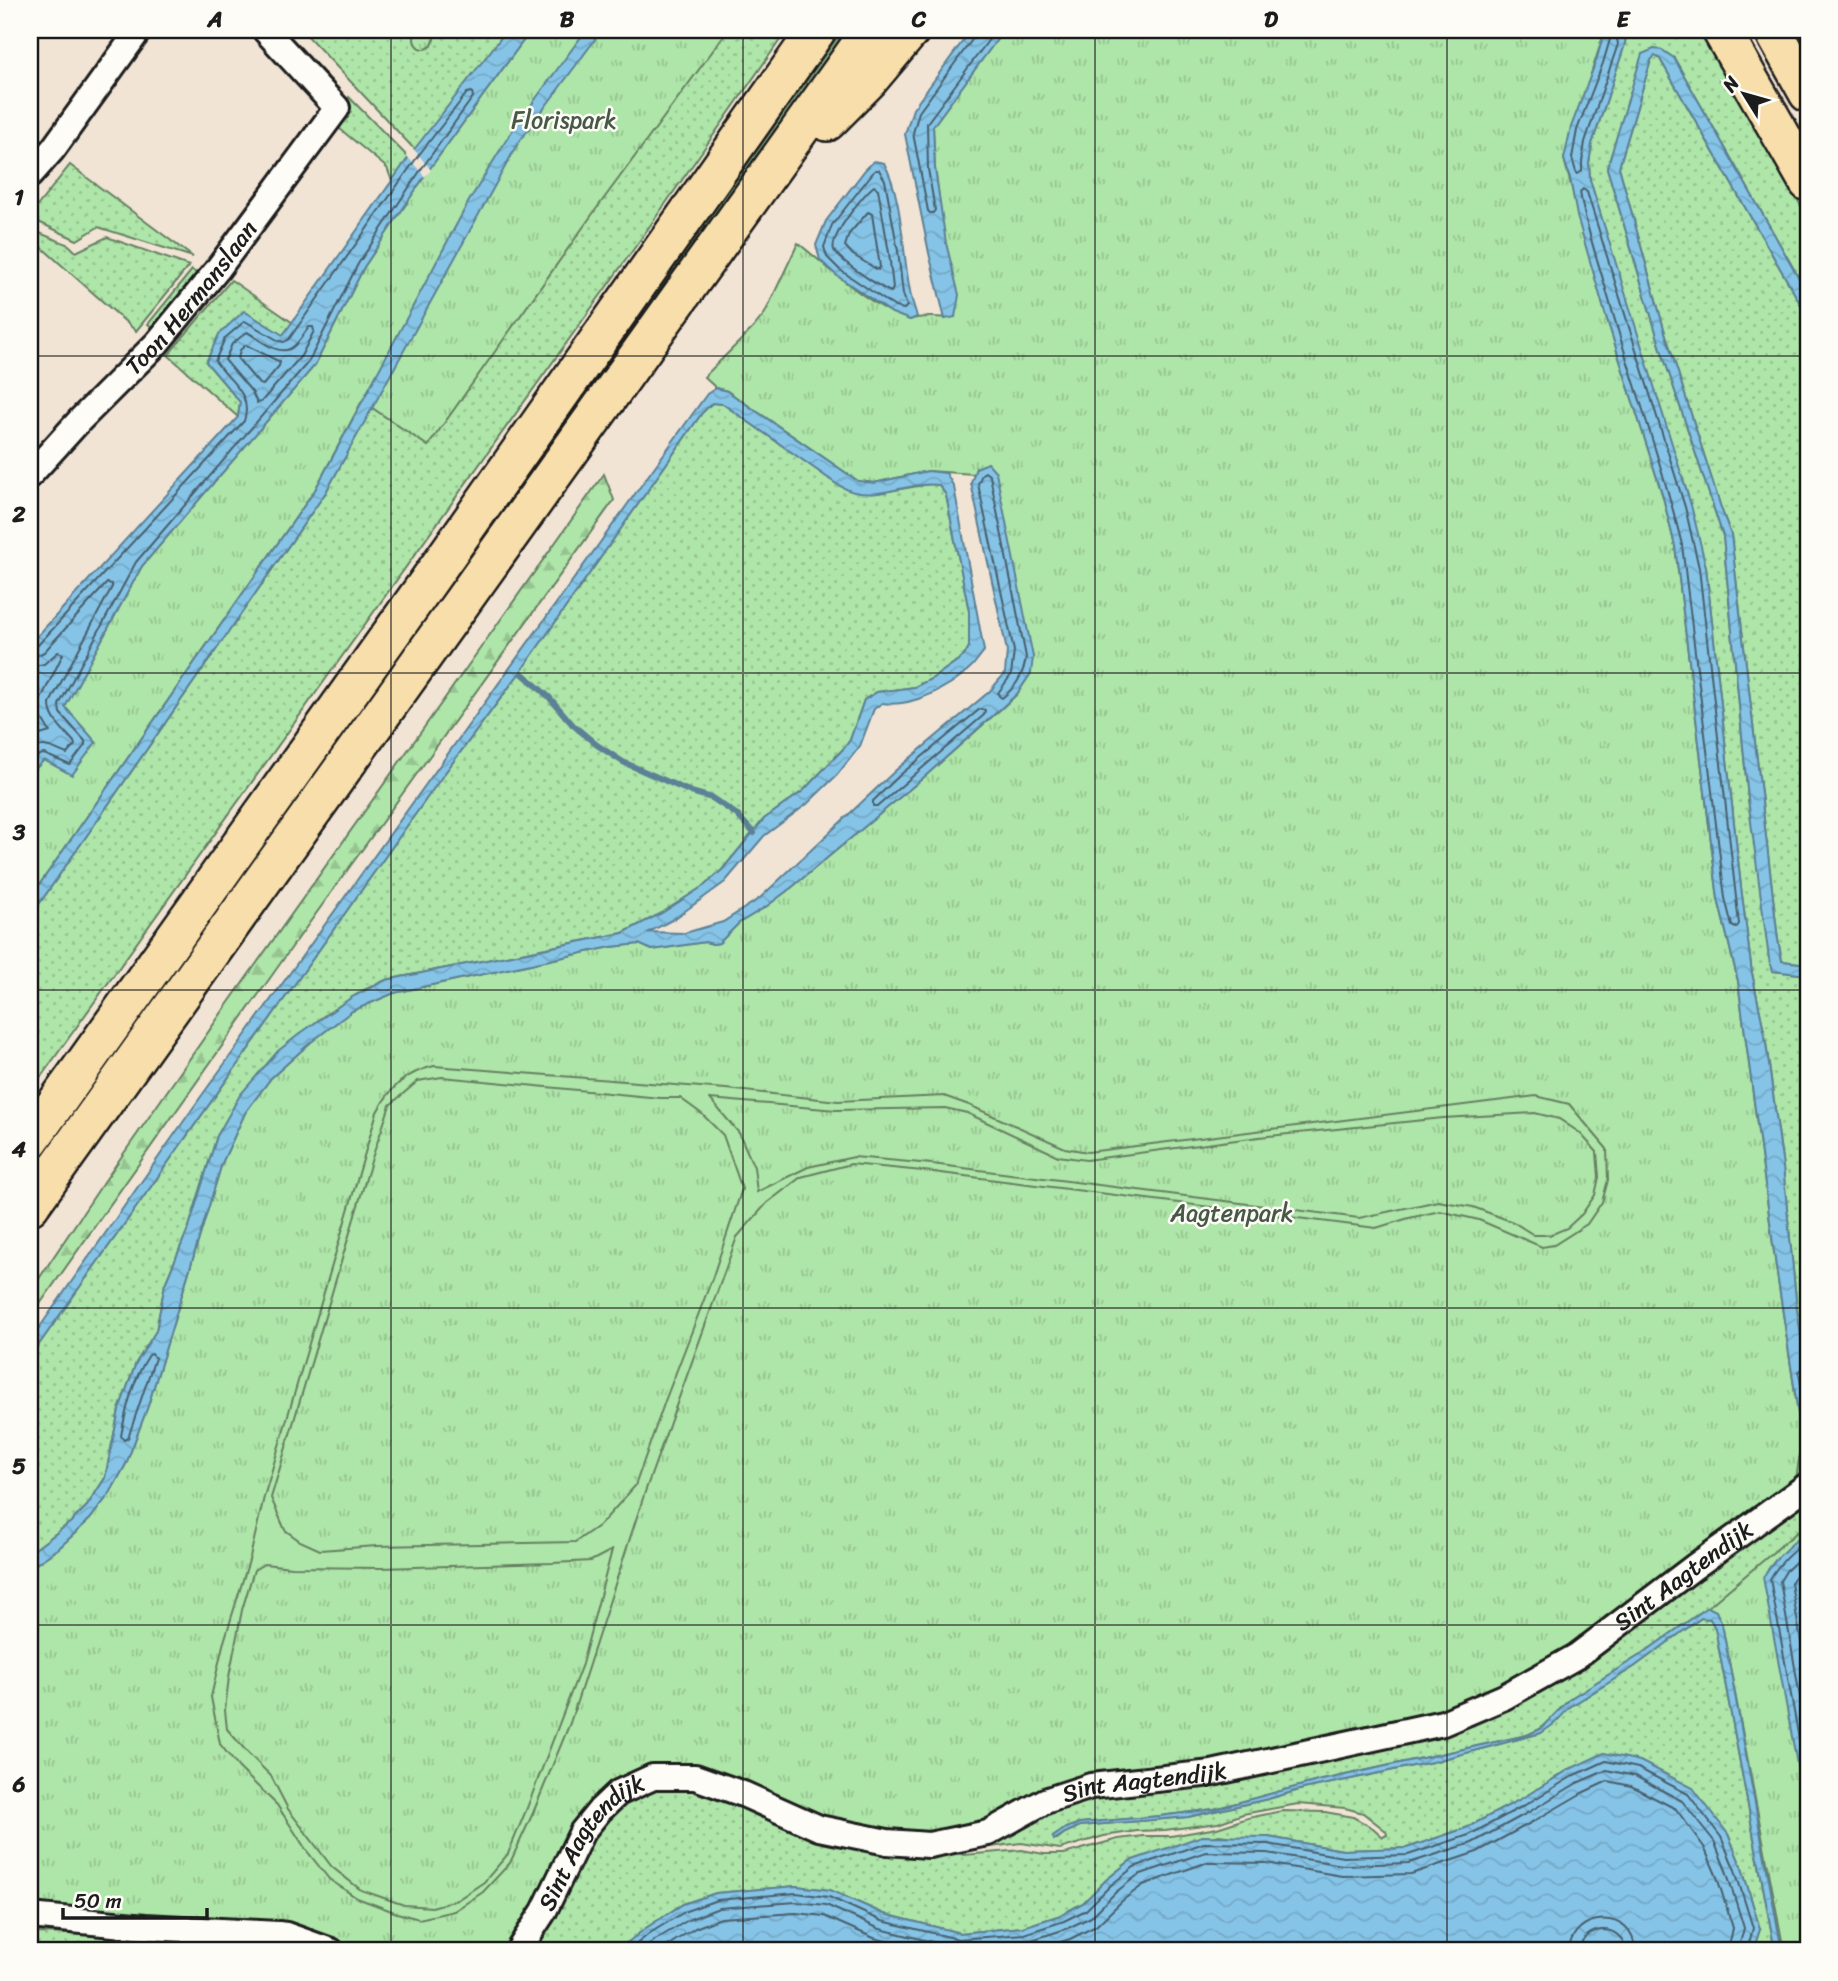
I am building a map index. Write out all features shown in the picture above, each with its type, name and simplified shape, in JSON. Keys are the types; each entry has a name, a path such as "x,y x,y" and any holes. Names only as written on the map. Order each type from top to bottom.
{"highway":[{"path":"30,1140 817,30"},
{"path":"30,1206 871,30"},
{"path":"743,208 868,81 911,30"},
{"path":"1721,30 1808,182"},
{"path":"1773,30 1808,93"}],"street":[{"path":"30,175 53,149 139,30"},
{"name":"Toon Hermanslaan","path":"30,475 80,420 157,343 217,270 337,108 265,30"},
{"name":"Sint Aagtendijk","path":"518,1951 544,1911 582,1832 618,1793 653,1777 695,1777 743,1794 819,1828 887,1842 929,1845 988,1833 1045,1801 1091,1786 1212,1773 1443,1723 1504,1697 1577,1656 1808,1485"},
{"path":"30,1916 145,1927 286,1935 331,1951"}],"green space":[{"path":"424,29 431,32 434,39 431,46 424,49 417,46 414,39 417,32"},
{"path":"276,30 284,30 339,89 335,92"},
{"path":"302,30 507,30 415,150"},
{"name":"Florispark","path":"531,30 728,30 594,212 428,446 362,401 315,490 30,898 30,774 44,760 96,743 65,707 142,566 315,365 364,267 428,171"},
{"path":"602,30 787,30 633,250 30,1092 30,917 326,492 416,327"},
{"path":"843,30 851,30 30,1178 30,1171 43,1151"},
{"name":"Aagtenpark","path":"1004,30 1605,30 1564,159 1605,313 1663,497 1675,546 1718,899 1738,981 1802,1439 1796,1480 1775,1492 1766,1507 1580,1643 1462,1706 1222,1761 1093,1775 1063,1781 983,1823 932,1835 889,1834 646,1769 626,1775 583,1810 559,1864 507,1951 352,1951 337,1942 280,1923 30,1903 30,1568 59,1548 90,1519 110,1493 126,1464 148,1406 222,1163 245,1113 271,1078 311,1042 352,1011 394,993 611,947 639,944 652,950 705,942 719,943 739,923 791,888 923,778 1017,694 1031,673 976,468 974,474 928,471 874,483 858,481 727,391 716,388 704,377 765,313 798,243 851,286 894,314 910,320 921,317 955,317 935,168 933,126"},
{"path":"1626,30 1700,30 1808,218 1808,294 1674,58 1654,49 1607,168 1662,352 1723,536 1748,799 1773,971 1808,975 1808,1383 1797,1310 1783,1167 1741,887 1706,567 1590,180 1592,144 1625,44"},
{"path":"1792,30 1808,30 1808,58"},
{"path":"1655,55 1660,59 1808,317 1808,964 1782,961 1731,535 1664,329 1619,167 1651,60"},
{"path":"349,97 409,158 392,181 387,168 334,124 340,107"},
{"path":"70,165 193,257 98,227 77,240 30,218"},
{"path":"30,229 69,245 76,252 107,237 189,266 136,331 30,237"},
{"path":"192,270 201,277 157,331 148,324"},
{"path":"231,280 293,323 283,335 206,362 240,402 238,417 168,355"},
{"path":"712,403 723,404 789,450 877,493 930,484 939,485 946,495 969,611 969,647 964,656 915,687 877,692 864,700 845,747 803,791 764,819 722,870 705,885 662,913 623,933 386,980 364,990 325,1015 279,1051 217,1136 189,1227 165,1284 156,1331 136,1363 119,1410 105,1478 87,1506 71,1522 30,1553 30,1357 441,778 521,671 702,413"},
{"path":"604,474 614,500 292,947 30,1318 30,1292 99,1189"},
{"path":"434,1066 726,1089 838,1101 944,1096 1065,1148 1088,1152 1536,1096 1569,1104 1607,1149 1608,1180 1602,1202 1587,1224 1554,1245 1542,1247 1479,1220 1440,1211 1376,1228 851,1164 801,1177 767,1203 737,1237 645,1492 570,1723 510,1863 483,1892 454,1911 419,1919 357,1898 329,1879 277,1805 239,1768 220,1744 211,1697 264,1497 377,1112 400,1082 415,1072","holes":["442,1077 680,1098 702,1114 723,1135 742,1189 712,1279 635,1486 601,1524 575,1542 377,1546 320,1550 300,1541 285,1530 271,1498 390,1105 418,1081","710,1099 836,1110 945,1108 967,1113 1058,1156 1086,1160 1259,1137 1443,1118 1535,1113 1559,1119 1580,1133 1597,1152 1599,1177 1595,1195 1582,1214 1567,1228 1550,1235 1534,1235 1513,1222 1473,1207 1438,1201 1359,1218 932,1164 854,1157 808,1167 757,1192 754,1167 739,1133","612,1550 582,1664 508,1854 484,1882 457,1900 432,1907 404,1905 361,1890 332,1867 288,1809 271,1776 227,1729 225,1710 229,1677 242,1610 254,1570 264,1564 381,1568 591,1561"]},
{"path":"1802,1439 1808,1439 1808,1479 1796,1480"},
{"path":"1808,1494 1808,1951 1782,1951 1722,1625 1708,1607 1642,1654 1571,1698 1540,1729 1527,1735 1318,1781 1214,1809 1080,1823 1053,1837 1057,1839 1080,1826 1188,1817 1432,1762 1541,1733 1571,1706 1634,1667 1701,1618 1711,1619 1715,1628 1775,1951 1753,1951 1760,1929 1742,1868 1728,1834 1570,1769 1466,1828 1407,1848 1343,1850 1268,1837 1219,1835 1162,1851 1130,1861 1083,1903 1061,1915 1023,1927 960,1933 884,1914 830,1890 796,1886 716,1893 683,1904 617,1951 528,1951 584,1845 633,1791 697,1784 964,1855 1022,1850 1064,1854 1118,1839 1171,1836 1217,1828 1282,1811 1325,1812 1353,1817 1383,1837 1387,1835 1386,1831 1363,1813 1345,1808 1298,1804 1243,1814 1218,1823 1104,1836 1060,1849 1021,1843 967,1848 1038,1811 1709,1570"},
{"path":"1808,1523 1808,1951 1784,1951 1723,1630 1708,1607"},
{"path":"30,1933 264,1938 315,1951 30,1951"}],"water":[{"path":"507,30 531,30 428,171 364,267 315,365 142,566 65,707 96,742 72,775 44,760 30,774 30,641 238,417 240,402 206,362 219,334 244,311 283,335 413,151"},
{"path":"586,30 602,30 517,145 326,492 30,917 30,898 315,490 469,201 510,134"},
{"path":"971,30 1004,30 933,126 935,169 946,243 959,295 955,317 945,319 905,134 913,109"},
{"path":"1605,30 1626,30 1625,44 1592,144 1590,180 1691,505 1706,567 1752,973 1765,1036 1783,1167 1797,1310 1808,1383 1808,1439 1802,1439 1738,981 1718,899 1675,546 1663,497 1577,216 1564,159 1571,127"},
{"path":"1654,49 1662,50 1674,58 1808,294 1808,317 1660,59 1655,56 1651,60 1619,167 1664,329 1731,535 1778,940 1782,961 1808,964 1808,975 1773,971 1769,959 1748,799 1723,536 1662,352 1607,168 1642,54"},
{"path":"874,161 884,163 895,192 907,275 917,317 910,320 892,313 836,275 820,260 816,245 826,221"},
{"path":"716,388 727,391 858,481 874,483 928,471 946,473 954,487 984,651 969,669 929,695 905,702 882,703 874,709 860,746 837,775 807,804 764,836 725,882 674,919 649,932 685,933 723,922 760,898 896,770 990,691 1005,673 1007,651 971,483 976,468 988,463 996,472 1033,657 1031,673 1017,694 923,778 791,888 739,923 719,943 705,942 652,950 639,944 611,947 394,993 352,1011 311,1042 271,1078 245,1113 222,1163 148,1406 126,1464 110,1493 90,1519 59,1548 30,1568 30,1553 71,1522 87,1506 105,1478 119,1410 136,1363 156,1331 165,1284 189,1227 217,1136 240,1095 278,1051 352,997 386,980 623,933 662,913 705,885 722,870 764,819 803,791 845,747 864,700 877,692 915,687 964,656 969,647 969,611 946,495 939,485 918,485 865,494 850,491 723,404 712,403 702,413 521,671 441,778 30,1357 30,1341 200,1098 707,394"},
{"path":"1808,1532 1808,1825 1763,1577 1783,1552"},
{"path":"1708,1607 1716,1611 1722,1624 1782,1951 1775,1951 1715,1628 1710,1619 1701,1618 1634,1667 1571,1706 1541,1733 1432,1762 1188,1817 1080,1826 1054,1840 1053,1837 1066,1828 1080,1823 1214,1809 1318,1781 1527,1735 1541,1729 1571,1698 1642,1654"},
{"path":"1604,1753 1640,1761 1693,1788 1728,1834 1742,1868 1760,1929 1753,1951 1610,1951 1608,1946 1577,1951 617,1951 683,1904 716,1893 796,1886 830,1890 884,1914 960,1933 1023,1927 1061,1915 1083,1903 1130,1861 1202,1836 1268,1837 1343,1850 1407,1848 1466,1828 1570,1769"}],"pier":[{"path":"412,147 431,170 425,177 406,155"}],"waterway":[{"path":"523,674 549,697 573,725 597,745 623,762 691,792 712,798 736,814 754,833"}]}
